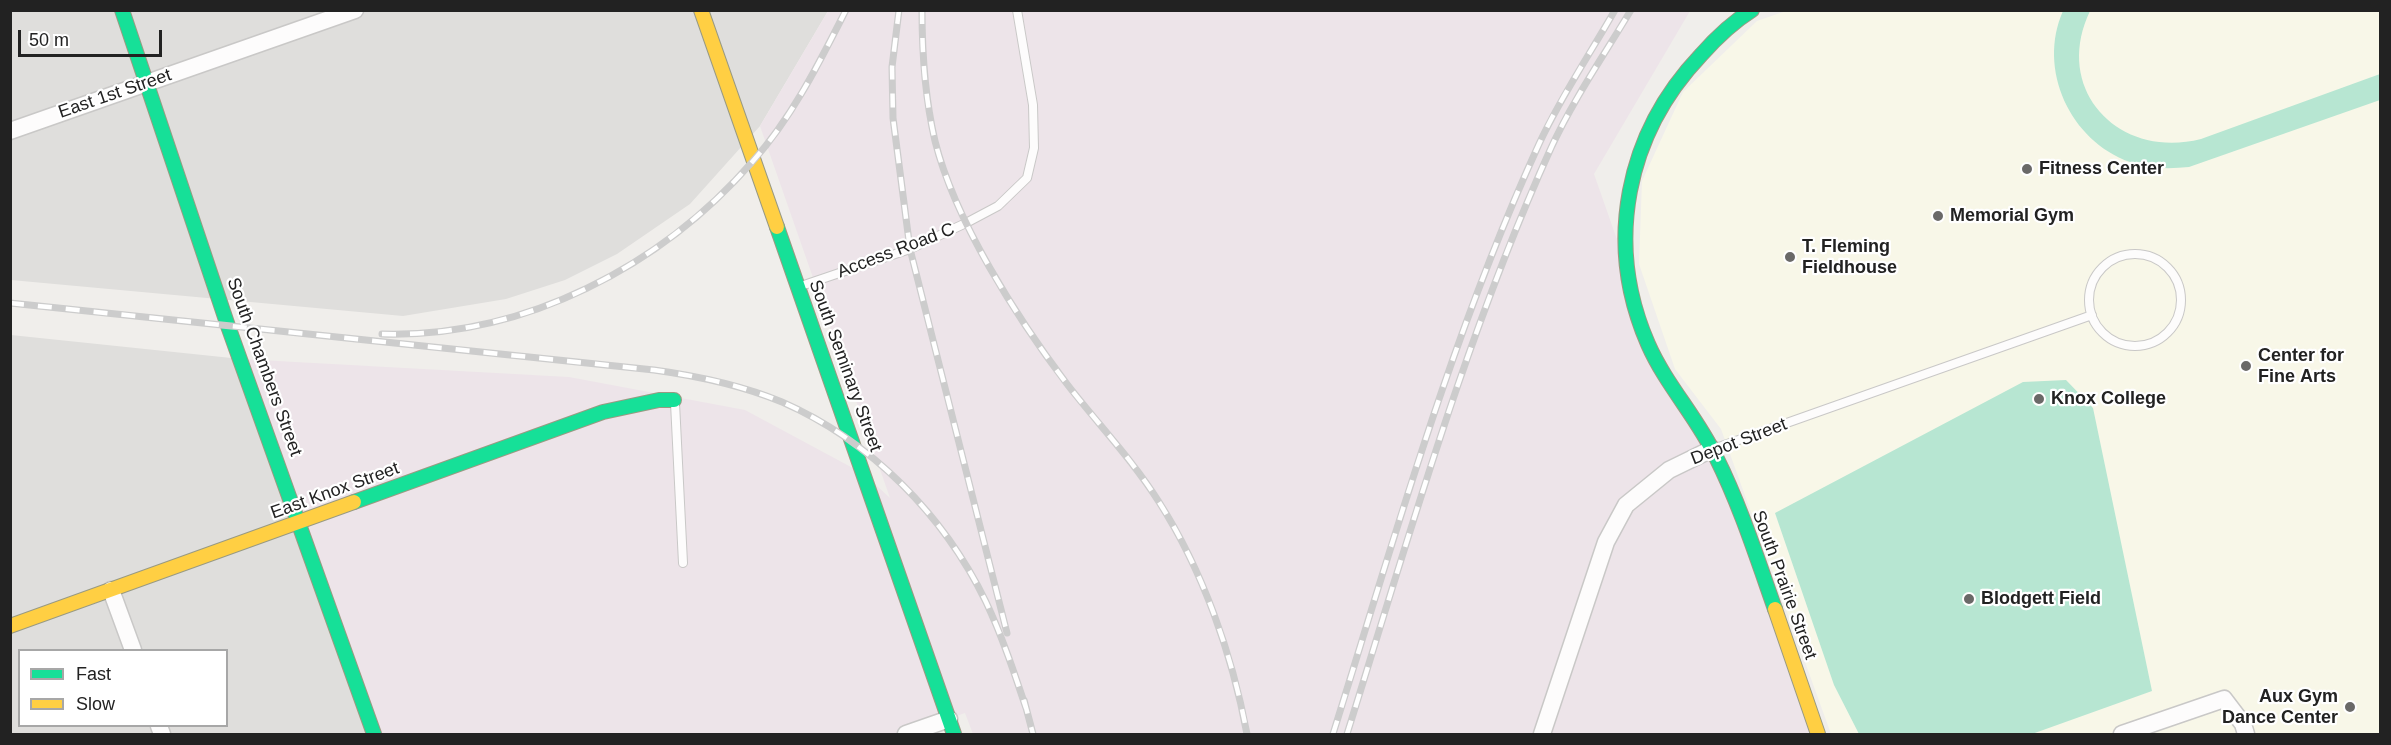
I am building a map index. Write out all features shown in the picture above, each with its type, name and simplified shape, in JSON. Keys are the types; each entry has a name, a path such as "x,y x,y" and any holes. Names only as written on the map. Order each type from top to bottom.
{"street":[{"name":"South Chambers Street","path":"122,10 228,326 301,523 374,735"},
{"name":"East 1st Street","path":"10,131 354,10"},
{"name":"South Seminary Street","path":"701,10 952,727"},
{"path":"1712,449 1668,383 1642,328 1628,271 1626,212 1638,151 1663,97 1702,53 1752,10"},
{"name":"East Knox Street","path":"10,626 301,523 603,412 659,400 674,400"},
{"name":"Depot Street","path":"1542,735 1606,542 1626,505 1669,470 1712,449"},
{"name":"South Prairie Street","path":"1712,449 1749,534 1818,735"},
{"path":"111,590 131,649"},
{"path":"2122,735 2224,699 2243,724 2246,735"},
{"path":"906,735 952,727"}],"lane":[{"name":"Access Road C","path":"798,288 910,249 966,223 998,206 1027,178 1034,148 1033,105 1017,10"},
{"path":"2141,255 2161,261 2172,272 2180,286 2182,301 2174,324 2157,340 2143,345 2127,345 2112,339 2100,329 2092,315 2091,287 2097,274 2119,256 2141,255"},
{"name":"Depot Street","path":"1712,449 2092,315"},
{"path":"674,400 683,563"}],"shaded area":[{"path":"10,11 828,11 760,126 690,204 617,254 565,280 506,299 403,316 11,280"},
{"path":"828,11 1690,11 1594,174 1628,271 1642,328 1712,449 1818,734 973,734 965,713 906,734 374,734 241,359 569,377 745,410 864,474 890,498 760,126"},
{"name":"Knox College","path":"1786,11 2380,11 2380,734 1831,734 1721,429 1675,369 1639,264 1642,181 1683,92 1757,21"},
{"path":"11,335 241,359 374,734 11,734"}],"green space":[{"path":"2063,11 2090,11 2080,40 2080,67 2087,92 2100,112 2120,129 2144,139 2171,143 2201,139 2380,74 2380,100 2189,167 2144,166 2109,152 2091,138 2076,120 2064,100 2057,79 2054,56 2056,33"},
{"name":"Blodgett Field","path":"2066,380 2093,408 2152,691 2032,734 1859,734 1834,685 1775,513 2023,382"}],"railway":[{"path":"382,334 435,332 487,323 538,309 587,288 633,263 677,233 717,199 753,161 781,126 826,50 846,10"},
{"path":"899,10 892,67 893,118 910,249 1007,633"},
{"path":"922,10 929,109 944,172 957,203 990,268 1028,329 1067,384 1137,471 1175,528 1214,614 1233,674 1247,734"},
{"path":"1333,734 1402,510 1479,288 1547,127 1615,10"},
{"path":"1347,734 1440,438 1520,219 1560,130 1631,10"},
{"path":"10,303 654,370 719,382 782,402 846,437 875,459 926,511 969,570 986,602 1003,641 1026,708"},
{"path":"1024,700 1033,734"}],"traffic: fast":[{"path":"122,10 228,326 374,734"},
{"path":"1752,10 1725,31 1701,55 1675,86 1655,119 1640,155 1630,191 1626,229 1627,267 1635,306 1648,344 1655,359 1700,428 1725,475 1775,609"},
{"path":"777,227 954,734"},
{"path":"354,502 603,412 659,400 674,400"}],"traffic: slow":[{"path":"701,10 777,227"},
{"path":"10,626 354,502"},
{"path":"1775,609 1818,734"}],"place":[{"name":"Fitness Center","path":"2027,169"},
{"name":"Memorial Gym","path":"1938,216"},
{"name":"T. Fleming Fieldhouse","path":"1790,257"},
{"name":"Center for Fine Arts","path":"2246,366"},
{"name":"Knox College","path":"2039,399"},
{"name":"Blodgett Field","path":"1969,599"},
{"name":"Aux Gym Dance Center","path":"2350,707"}]}
